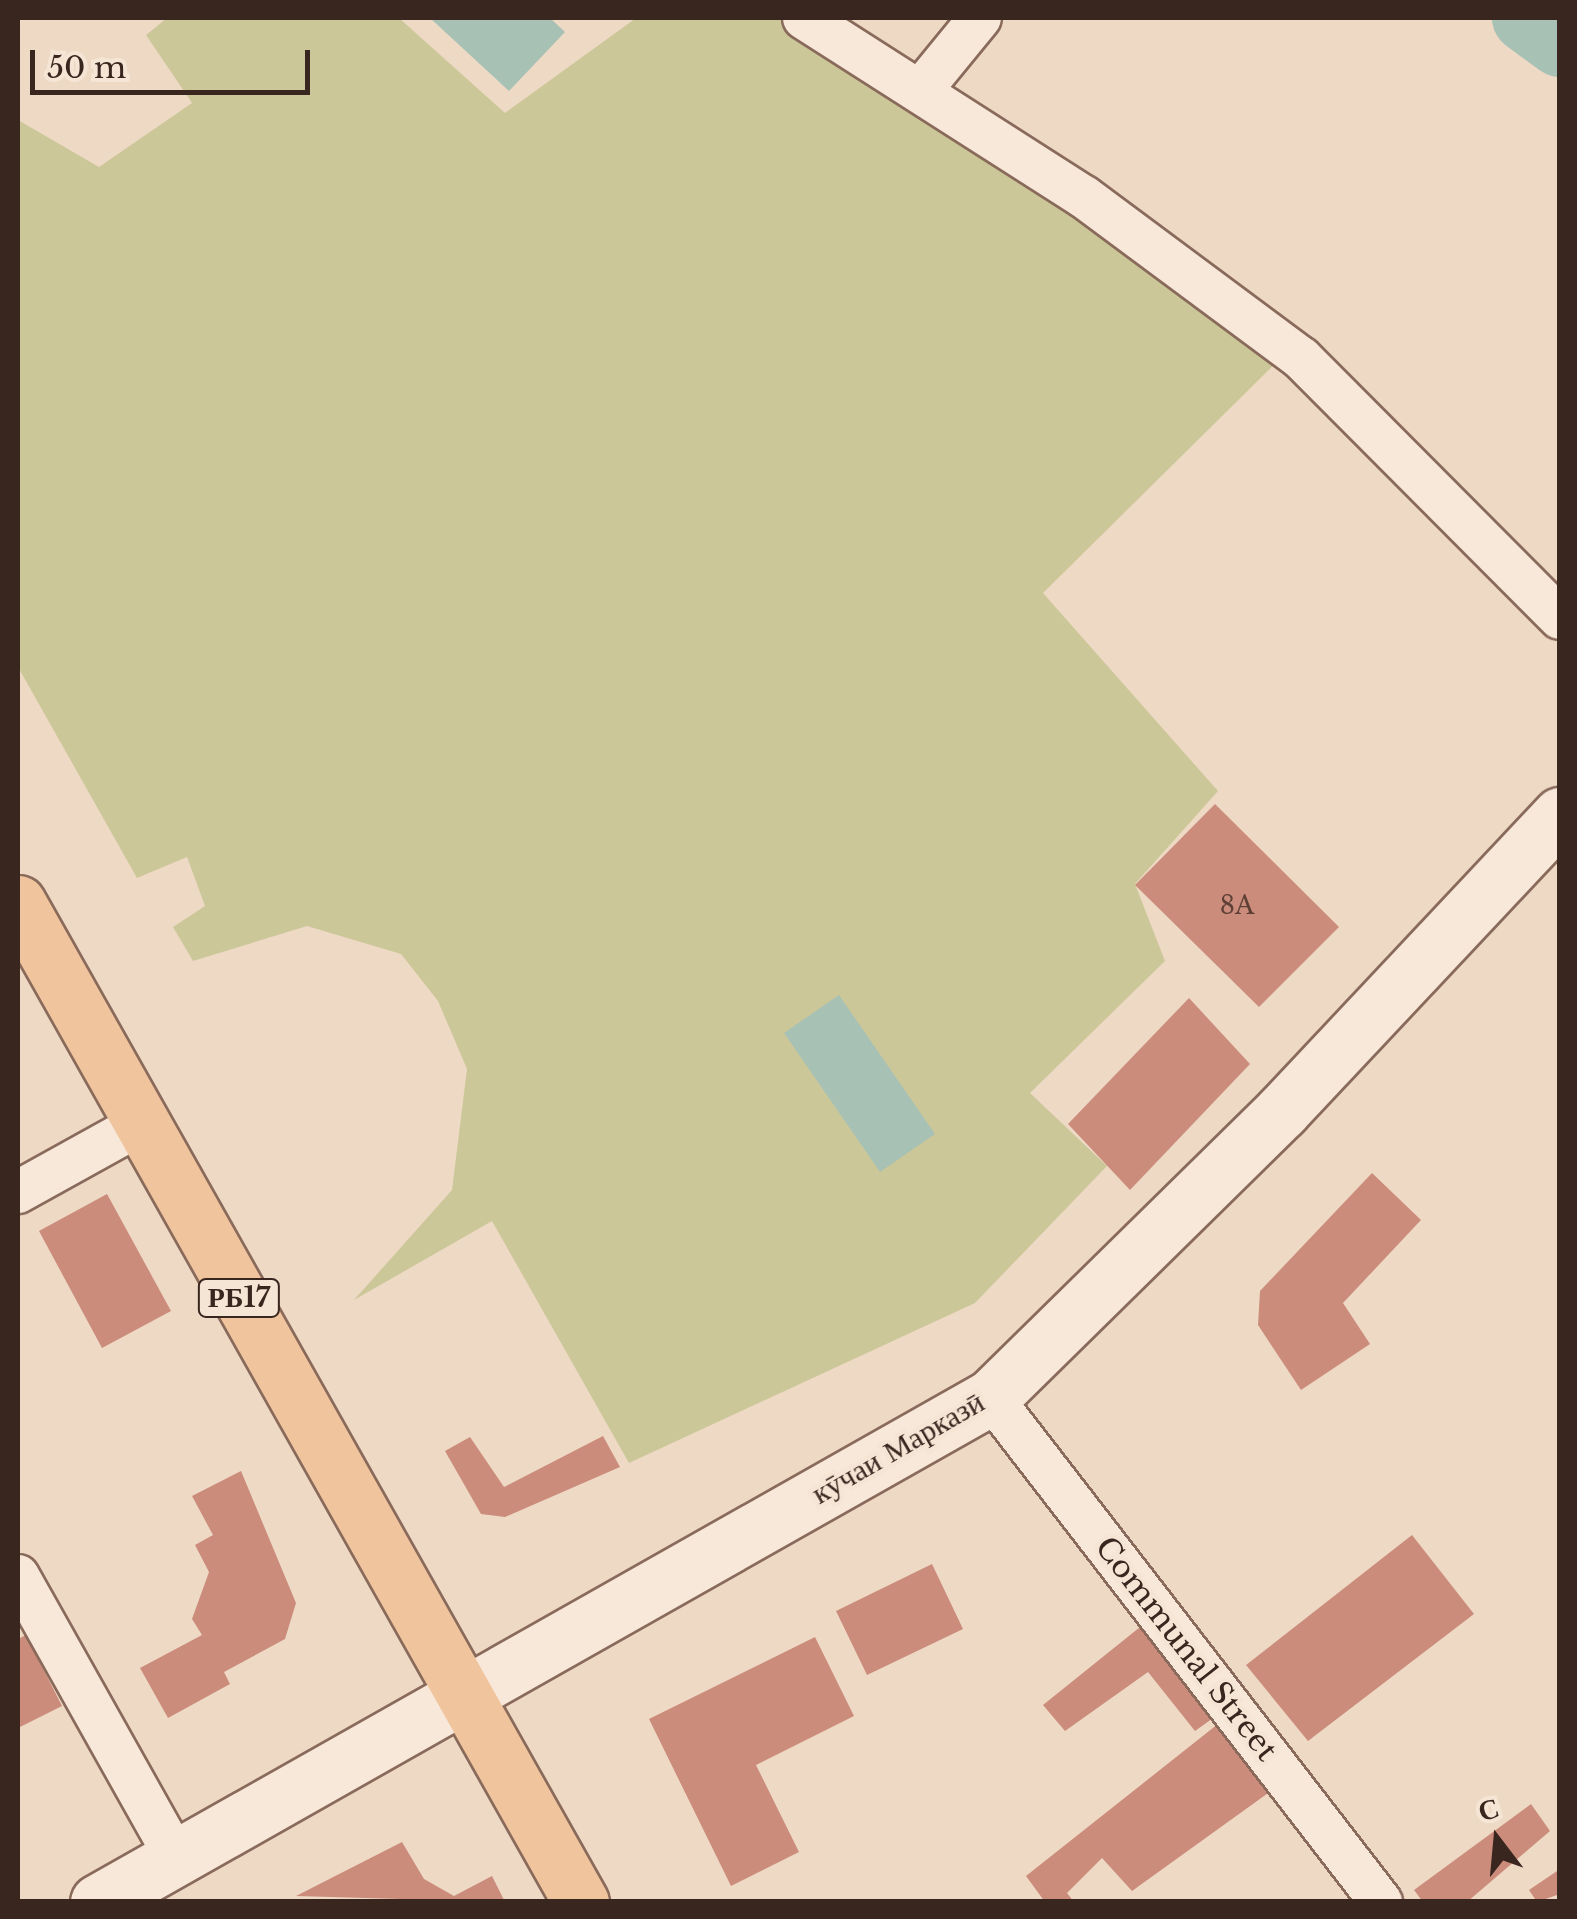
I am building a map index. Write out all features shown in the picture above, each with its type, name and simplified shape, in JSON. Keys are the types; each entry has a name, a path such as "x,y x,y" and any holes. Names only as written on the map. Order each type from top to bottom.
{"main road":[{"name":"кӯчаи Марказӣ","path":"98,1902 178,1861 465,1690 991,1397 1282,1111 1560,816"},
{"name":"РБ17","path":"18,903 139,1125 465,1690 581,1902"}],"street":[{"path":"804,18 921,90 1301,358 1560,618"},
{"path":"921,90 980,18"},
{"path":"18,1192 139,1125"},
{"name":"Communal Street","path":"991,1397 1382,1902"},
{"path":"18,1576 178,1861"}],"shaded area":[{"path":"167,18 399,18 505,113 636,18 802,18 1294,345 1043,593 1218,791 1135,884 1165,961 1030,1093 1107,1166 975,1303 629,1463 492,1221 354,1300 452,1190 467,1069 438,1001 401,954 307,926 193,961 173,927 205,906 187,857 137,878 18,667 18,120 99,167 192,103 146,35"},
{"path":"430,18 550,18 565,32 509,91"},
{"path":"839,995 935,1134 880,1172 784,1033"}],"building":[{"path":"1215,804 1339,927 1259,1007 1135,885"},
{"path":"1189,998 1250,1064 1130,1190 1068,1124"},
{"path":"1372,1173 1421,1220 1343,1303 1370,1344 1301,1390 1258,1325 1260,1291"},
{"path":"107,1194 171,1311 102,1348 39,1231"},
{"path":"603,1436 620,1467 505,1517 481,1514 445,1451 470,1437 504,1487"},
{"path":"241,1471 296,1603 285,1639 224,1672 230,1684 168,1718 140,1668 202,1635 192,1619 209,1572 195,1545 213,1535 192,1496"},
{"path":"1412,1535 1474,1614 1308,1741 1246,1665"},
{"path":"932,1564 963,1629 867,1675 836,1611"},
{"path":"1150,1619 1223,1711 1195,1731 1148,1672 1065,1731 1043,1705"},
{"path":"26,1635 62,1706 18,1728 18,1639"},
{"path":"815,1637 854,1716 756,1765 799,1852 731,1886 649,1719"},
{"path":"1228,1716 1282,1783 1132,1891 1102,1858 1067,1893 1074,1902 1045,1902 1026,1876"},
{"path":"1531,1804 1550,1831 1467,1902 1423,1902 1414,1890"},
{"path":"402,1842 424,1879 454,1896 492,1876 505,1902 296,1896"},
{"path":"1560,1869 1560,1894 1537,1902 1529,1890"}],"waterway":[{"path":"1526,18 1560,43"}]}
